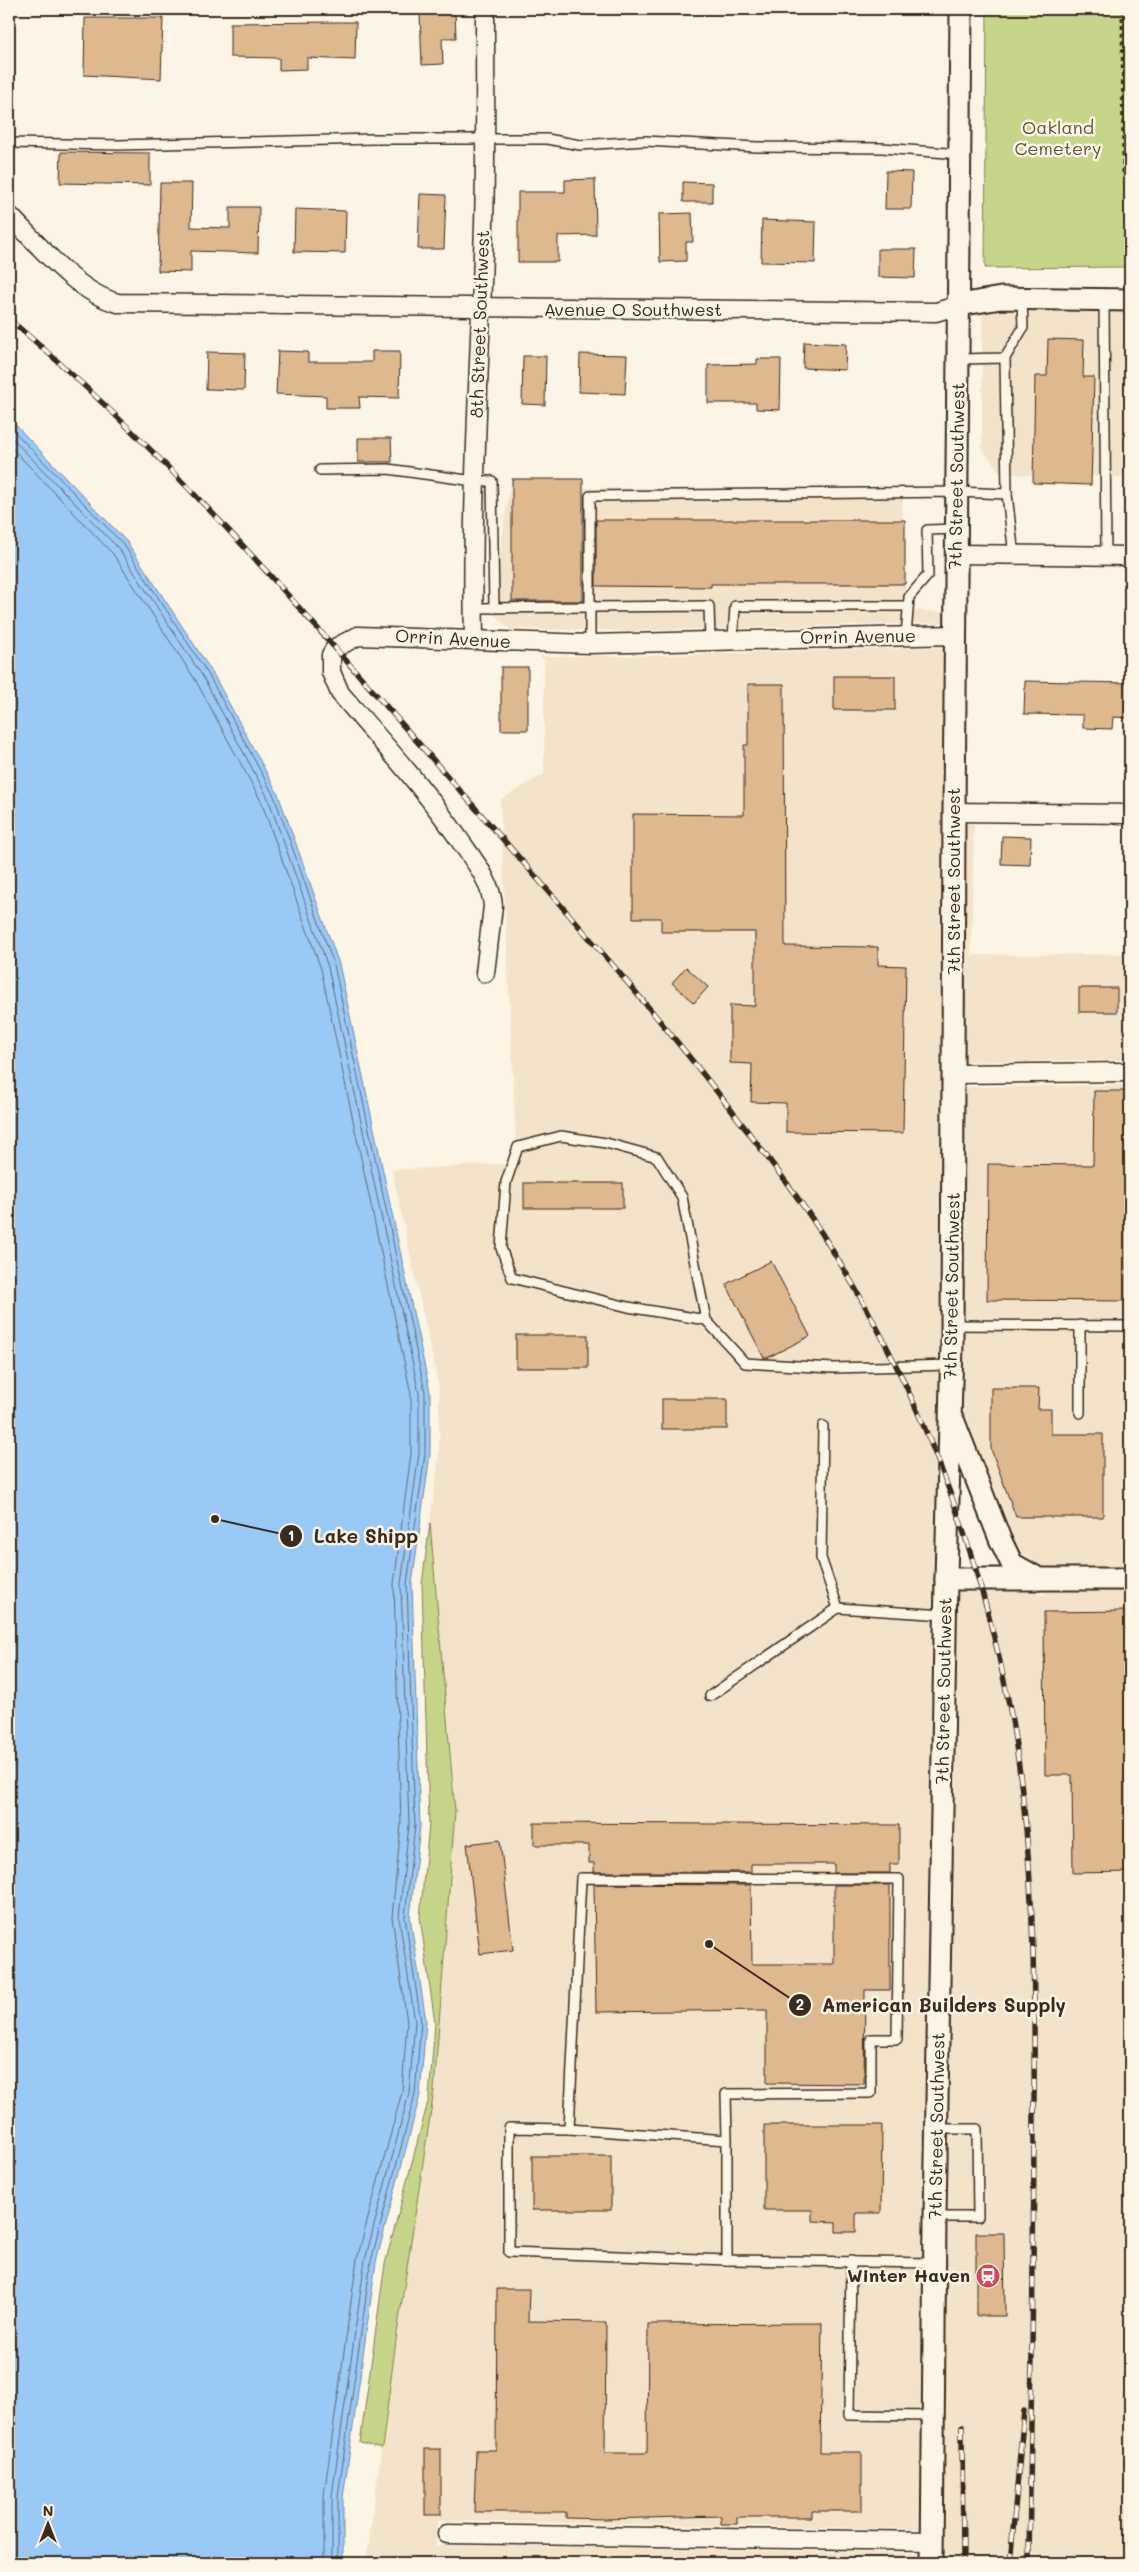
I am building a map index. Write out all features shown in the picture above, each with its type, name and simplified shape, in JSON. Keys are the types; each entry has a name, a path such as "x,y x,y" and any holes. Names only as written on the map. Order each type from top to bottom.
{"street":[{"name":"8th Street Southwest","path":"474,639 474,481 484,139 485,9"},
{"name":"7th Street Southwest","path":"932,2563 936,2129 945,1615 952,1365 955,635 961,9"},
{"name":"Avenue O Southwest","path":"9,215 86,290 102,299 118,303 936,312 959,305 1001,298 1130,300"},
{"path":"956,554 1130,556"},
{"name":"Orrin Avenue","path":"485,973 493,906 486,880 435,804 340,693 331,672 331,654 336,648 358,636 590,644 955,635"},
{"path":"954,812 1130,814"},
{"path":"954,1074 1130,1072"},
{"path":"950,1413 1000,1539 1012,1564 1039,1579"},
{"path":"946,1579 1130,1579"},
{"path":"447,2534 933,2541"}],"lane":[{"path":"9,149 13,143 118,145 374,139 547,139 580,145 645,141 758,147 882,148 960,154"},
{"path":"1014,556 1007,494 1004,358 1023,328 1022,298"},
{"path":"1104,299 1106,556"},
{"path":"958,359 1004,358"},
{"path":"320,470 388,469 474,481 492,481 494,608"},
{"path":"590,644 590,496 957,492 1007,494"},
{"path":"906,636 909,597 928,575 927,530 956,529"},
{"path":"473,608 709,606 710,640"},
{"path":"733,639 735,606 908,606"},
{"path":"706,1320 628,1307 512,1278 501,1248 506,1182 518,1147 561,1136 606,1143 657,1157 682,1196 706,1320 745,1363 833,1368 952,1365"},
{"path":"952,1325 1130,1326"},
{"path":"1080,1325 1080,1413"},
{"path":"823,1426 821,1558 838,1608"},
{"path":"710,1696 838,1608 945,1615"},
{"path":"569,2129 581,1878 899,1879 897,2039 871,2039 871,2092 726,2094 727,2260"},
{"path":"726,2140 569,2129 509,2128 509,2252 727,2260 935,2263"},
{"path":"935,2217 978,2217 977,2129 936,2129"},
{"path":"850,2261 849,2415 933,2416"}],"path":[{"path":"1122,9 1123,172 1130,188"}],"shaded area":[{"path":"998,311 1130,312 1130,477 1001,474 982,448 982,314"},
{"path":"509,488 902,489 906,610 945,612 944,623 629,631 510,629 492,613"},
{"path":"944,647 941,1343 939,1405 936,1407 939,1415 922,2529 437,2521 436,2545 922,2553 922,2563 366,2563 396,2340 434,2090 455,1811 430,1523 439,1455 439,1389 392,1170 517,1163 500,800 544,774 544,660 539,656 629,656"},
{"path":"965,824 974,824 971,955 1130,954 1130,1060 965,1062"},
{"path":"1130,1085 1130,1567 1041,1567 1020,1555 961,1411 965,1087"},
{"path":"956,1591 1036,1592 1043,1595 1045,1591 1130,1591 1130,2563 943,2563"}],"green space":[{"name":"Oakland Cemetery","path":"987,9 1130,9 1130,267 985,268"},
{"path":"430,1523 455,1811 434,2090 396,2340 382,2448 360,2443 385,2264 429,2098 435,2023 420,1917 429,1825 422,1584"}],"water":[{"path":"9,418 127,542 212,672 278,794 339,964 430,1392 430,1454 412,1584 420,1826 410,1917 426,2021 420,2095 376,2262 343,2498 343,2563 9,2563"}],"building":[{"path":"455,12 456,38 442,38 443,64 422,65 420,13"},
{"path":"85,18 163,18 161,79 84,75"},
{"path":"356,22 355,60 307,58 307,69 279,70 279,58 230,57 230,23"},
{"path":"61,152 150,153 150,185 60,183"},
{"path":"886,171 912,172 911,209 885,209"},
{"path":"595,179 596,235 558,236 558,262 518,262 518,192 565,192 565,180"},
{"path":"683,182 712,183 712,202 683,202"},
{"path":"160,183 192,183 191,227 230,228 230,207 259,207 258,253 191,251 191,272 158,271"},
{"path":"420,194 446,195 444,249 418,249"},
{"path":"295,209 346,211 345,253 294,252"},
{"path":"692,213 693,242 686,242 686,261 660,262 659,214"},
{"path":"762,220 816,222 815,263 761,262"},
{"path":"878,249 916,249 915,278 878,277"},
{"path":"1048,339 1084,340 1083,377 1094,377 1091,485 1033,483 1035,376 1047,376"},
{"path":"804,342 846,344 845,370 803,368"},
{"path":"278,351 308,352 308,362 372,362 372,351 400,351 399,398 359,397 360,408 326,408 326,396 276,394"},
{"path":"207,352 245,353 244,390 206,389"},
{"path":"580,354 627,355 625,394 579,392"},
{"path":"523,356 546,356 545,405 522,404"},
{"path":"757,359 781,359 780,410 756,409 756,403 708,403 708,365 757,364"},
{"path":"358,438 391,438 392,462 358,462"},
{"path":"512,479 583,479 583,601 512,601"},
{"path":"596,520 905,520 905,584 711,584 711,587 596,586"},
{"path":"501,667 528,667 528,730 501,730"},
{"path":"834,676 895,676 895,710 834,710"},
{"path":"1025,681 1130,683 1130,718 1113,717 1112,729 1083,728 1083,715 1024,714"},
{"path":"748,684 784,684 785,946 878,947 878,965 906,966 903,1133 786,1132 786,1103 751,1102 752,1064 730,1063 730,1005 755,1006 755,932 661,932 661,918 633,918 633,814 744,815 744,745 748,745"},
{"path":"1002,836 1031,837 1030,865 1001,864"},
{"path":"686,967 708,987 694,1003 672,983"},
{"path":"1079,988 1117,988 1117,1012 1079,1012"},
{"path":"1094,1091 1130,1091 1130,1301 987,1300 988,1164 1093,1165"},
{"path":"524,1183 623,1183 623,1208 524,1208"},
{"path":"771,1261 810,1336 764,1358 726,1284"},
{"path":"516,1335 588,1335 588,1368 516,1368"},
{"path":"991,1388 1039,1388 1038,1409 1051,1409 1051,1434 1103,1434 1103,1517 1016,1517 991,1449"},
{"path":"662,1399 727,1399 727,1429 662,1429"},
{"path":"1130,1611 1130,1872 1073,1873 1072,1775 1045,1775 1044,1612"},
{"path":"534,1823 899,1825 899,1864 890,1864 890,1873 834,1873 834,1864 751,1864 751,1872 594,1872 594,1863 589,1863 589,1845 534,1845"},
{"path":"500,1840 513,1950 480,1954 467,1844"},
{"path":"594,1884 751,1885 752,1964 834,1964 834,1885 890,1885 890,1990 865,1990 864,2084 767,2083 767,2010 596,2012"},
{"path":"764,2125 882,2125 881,2213 856,2213 856,2232 836,2232 836,2222 812,2221 812,2210 764,2210"},
{"path":"532,2156 611,2156 611,2210 532,2210"},
{"path":"976,2233 1004,2233 1005,2316 976,2316"},
{"path":"497,2289 529,2289 528,2321 606,2322 605,2453 647,2453 648,2324 822,2323 820,2452 862,2452 862,2511 812,2511 812,2517 737,2517 737,2524 721,2524 721,2516 605,2519 566,2518 566,2512 474,2512 476,2450 496,2450"},
{"path":"425,2449 441,2449 441,2515 425,2515"}],"railway":[{"path":"9,319 68,370 124,424 234,536 391,711 672,1036 767,1157 819,1230 861,1298 890,1353 916,1409 940,1466 980,1583 996,1643 1009,1704 1024,1804 1031,1905 1034,2006 1034,2221 1029,2563"},
{"path":"1010,2563 1024,2411"},
{"path":"962,2427 963,2563"}],"place":[{"name":"Lake Shipp","path":"215,1519"},
{"name":"American Builders Supply","path":"709,1944"},
{"name":"Winter Haven","path":"988,2276"}]}
